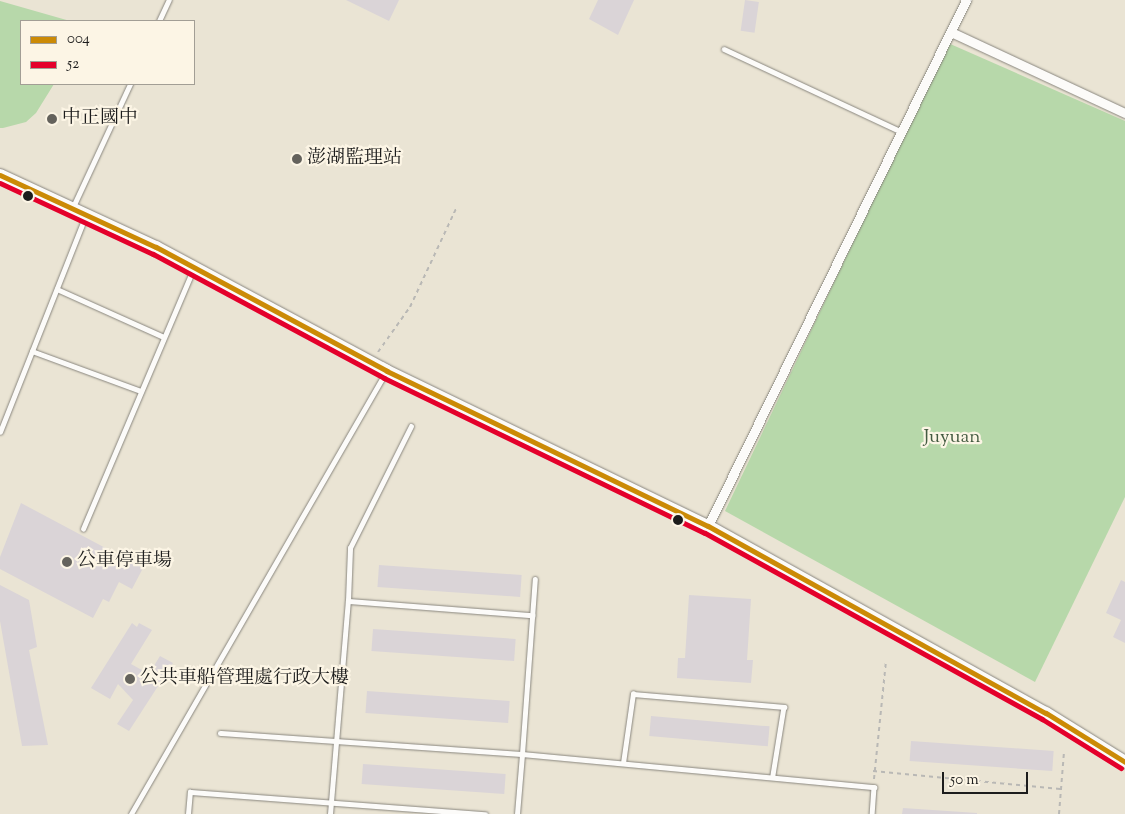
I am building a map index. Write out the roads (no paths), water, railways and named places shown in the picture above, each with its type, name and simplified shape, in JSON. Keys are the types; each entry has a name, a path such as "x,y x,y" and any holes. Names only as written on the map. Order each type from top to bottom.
{"main road":[{"path":"0,175 87,213 194,267 387,371 708,526 1046,713 1125,762"}],"street":[{"path":"708,526 900,131 966,0"},
{"path":"951,32 1125,114"}],"lane":[{"path":"159,20 169,0"},
{"path":"724,49 900,131"},
{"path":"73,207 130,85"},
{"path":"0,432 87,213"},
{"path":"82,529 194,267"},
{"path":"57,289 164,337"},
{"path":"32,351 141,391"},
{"path":"130,814 387,371"},
{"path":"330,814 348,601 350,548 411,426"},
{"path":"517,814 534,579"},
{"path":"348,601 532,615"},
{"path":"623,763 633,694 784,707 773,775"},
{"path":"220,733 336,739 522,754 773,775 874,786 872,814"},
{"path":"188,814 190,792 331,800 485,814"}],"place":[{"name":"中正國中","path":"52,119"},
{"name":"澎湖監理站","path":"297,159"},
{"name":"公車停車場","path":"67,562"},
{"name":"公共車船管理處行政大樓","path":"130,679"}],"park label":[{"name":"Juyuan","path":"952,438"}]}
